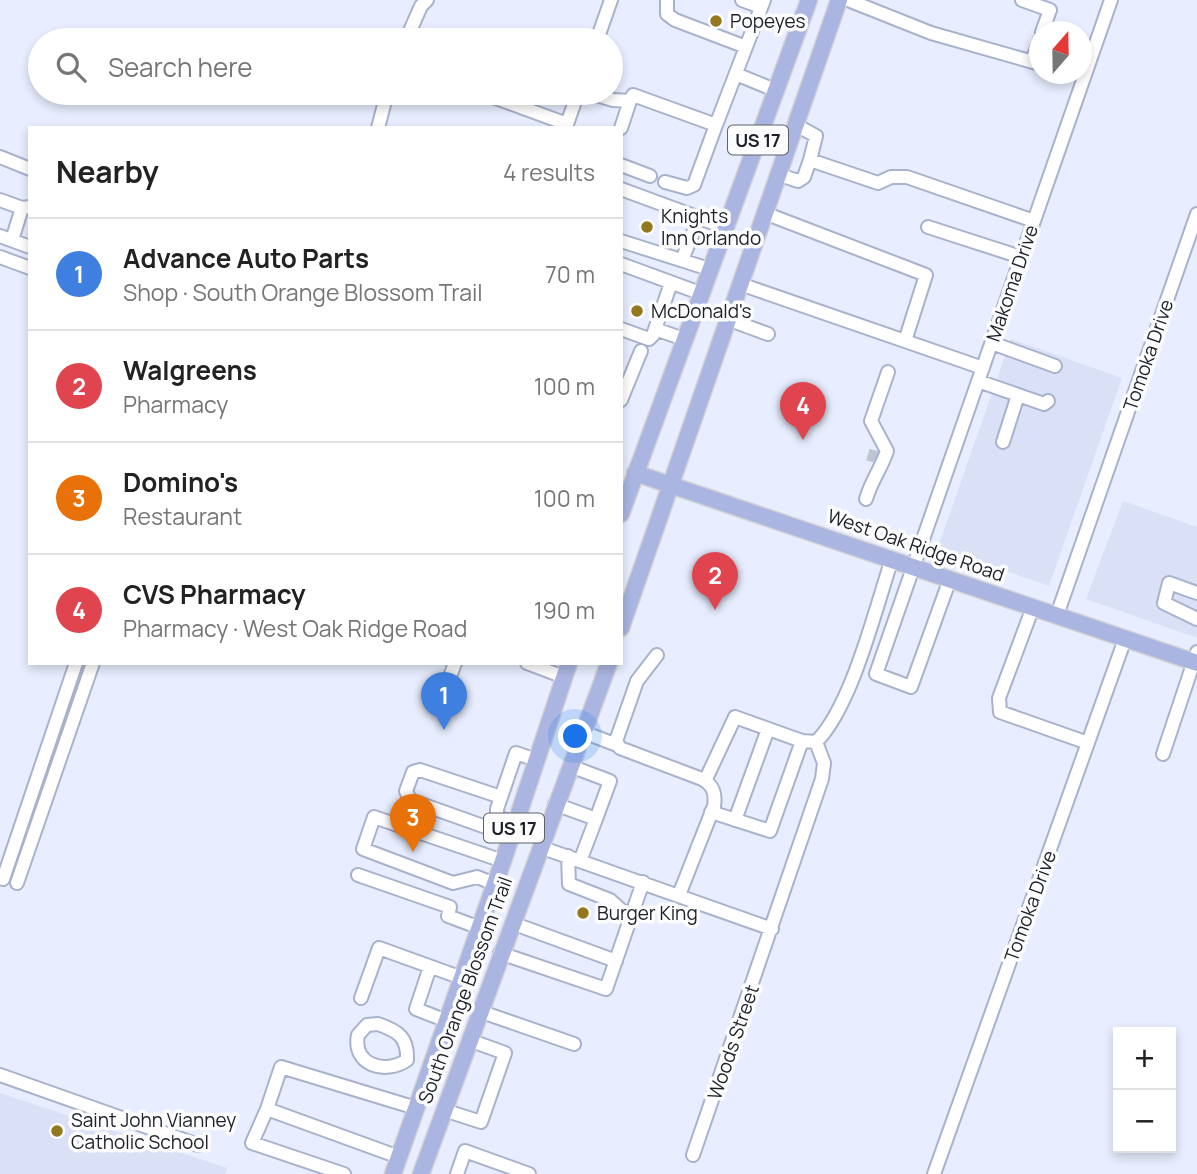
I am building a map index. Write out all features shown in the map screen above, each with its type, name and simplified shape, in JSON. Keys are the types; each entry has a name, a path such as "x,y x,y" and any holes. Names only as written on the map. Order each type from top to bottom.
{"main road":[{"name":"US 17","path":"623,501 628,470 684,339 809,0"},
{"name":"US 17","path":"623,622 743,285 839,0"},
{"name":"West Oak Ridge Road","path":"628,470 1125,639 1196,659"},
{"name":"South Orange Blossom Trail","path":"421,1174 500,953 608,665"},
{"name":"South Orange Blossom Trail","path":"393,1174 503,861 566,670"}],"street":[{"path":"411,28 426,0"},
{"path":"601,28 611,0"},
{"path":"667,0 667,14 675,20 746,47"},
{"path":"665,182 687,188 694,185 762,4 741,0"},
{"path":"848,0 931,33 1029,60"},
{"path":"1022,0 1049,10 1046,21"},
{"name":"Makoma Drive","path":"950,579 911,687 876,674 1111,0"},
{"path":"736,74 777,91"},
{"path":"622,126 633,95 716,125"},
{"path":"623,101 630,101"},
{"path":"379,126 384,105"},
{"path":"515,105 567,124 574,105"},
{"path":"779,175 798,181 804,177 810,160 816,136 796,125"},
{"path":"0,158 28,168"},
{"path":"810,160 878,183 891,177 907,177 1034,221"},
{"path":"623,165 650,176"},
{"path":"623,190 724,227"},
{"path":"0,200 26,207 6,238 28,246"},
{"path":"767,214 926,275 905,341"},
{"name":"Tomoka Drive","path":"1057,615 1197,214"},
{"path":"682,260 699,218"},
{"path":"928,227 1021,257"},
{"path":"623,242 709,269"},
{"path":"0,257 28,267"},
{"path":"623,265 700,293"},
{"path":"623,331 649,339 671,283"},
{"path":"743,285 983,368"},
{"path":"730,320 768,334"},
{"path":"623,324 684,339"},
{"path":"992,343 1055,366"},
{"path":"623,395 641,351"},
{"path":"866,499 872,469 881,467 887,451 881,434 871,421 888,372"},
{"path":"978,381 1044,404 1048,401"},
{"path":"1003,442 1018,395"},
{"path":"876,448 881,434"},
{"path":"705,780 735,717 802,741 817,741 831,727 843,703 892,559"},
{"path":"1197,593 1169,583 1164,603 1197,619"},
{"path":"1033,607 999,698 1000,712 1088,743"},
{"name":"Tomoka Drive","path":"934,1174 1125,639"},
{"path":"617,745 616,737 637,681 657,655"},
{"path":"1163,754 1196,659"},
{"path":"3,878 75,665"},
{"path":"17,883 92,665"},
{"path":"538,665 566,670"},
{"path":"735,820 768,730"},
{"path":"583,732 705,780 714,791 711,812 678,895"},
{"path":"711,812 770,831 802,741"},
{"name":"Woods Street","path":"693,1155 822,779 824,763 817,741"},
{"path":"513,830 497,816 501,797 516,753 536,760"},
{"path":"570,766 610,781 596,819 574,859 569,884 610,900 621,910 633,914"},
{"path":"501,797 420,770 413,772 406,791 410,800 513,830"},
{"path":"555,804 596,819"},
{"path":"495,884 477,877 453,883 363,849 374,817 503,861"},
{"path":"540,847 772,929"},
{"path":"358,875 450,907 448,916 480,928"},
{"path":"500,953 606,989 643,882"},
{"path":"512,923 616,961"},
{"path":"361,998 379,948 462,978"},
{"path":"430,967 416,1009 447,1021"},
{"path":"479,1011 574,1044"},
{"path":"444,1110 481,1122 505,1053 469,1040"},
{"path":"407,1060 430,1068"},
{"path":"344,1174 252,1143 281,1067 416,1108"},
{"path":"0,1075 198,1145"},
{"path":"267,1109 399,1157"},
{"path":"457,1174 465,1152 529,1174"}],"shaded area":[{"path":"1011,339 1122,378 1049,586 938,547"},
{"path":"1123,501 1197,527 1197,638 1086,599"},
{"name":"Saint John Vianney Catholic School","path":"0,1093 227,1168 225,1174 0,1174"}],"tunnel":[{"path":"872,462 876,448"}],"place":[{"name":"Popeyes","path":"716,21"},
{"name":"Knights Inn Orlando","path":"647,227"},
{"name":"McDonald's","path":"637,311"},
{"name":"CVS Pharmacy","path":"803,440"},
{"name":"Walgreens","path":"715,610"},
{"name":"Advance Auto Parts","path":"444,730"},
{"name":"Domino's","path":"413,852"},
{"name":"Burger King","path":"583,913"},
{"name":"Saint John Vianney Catholic School","path":"57,1131"}]}
